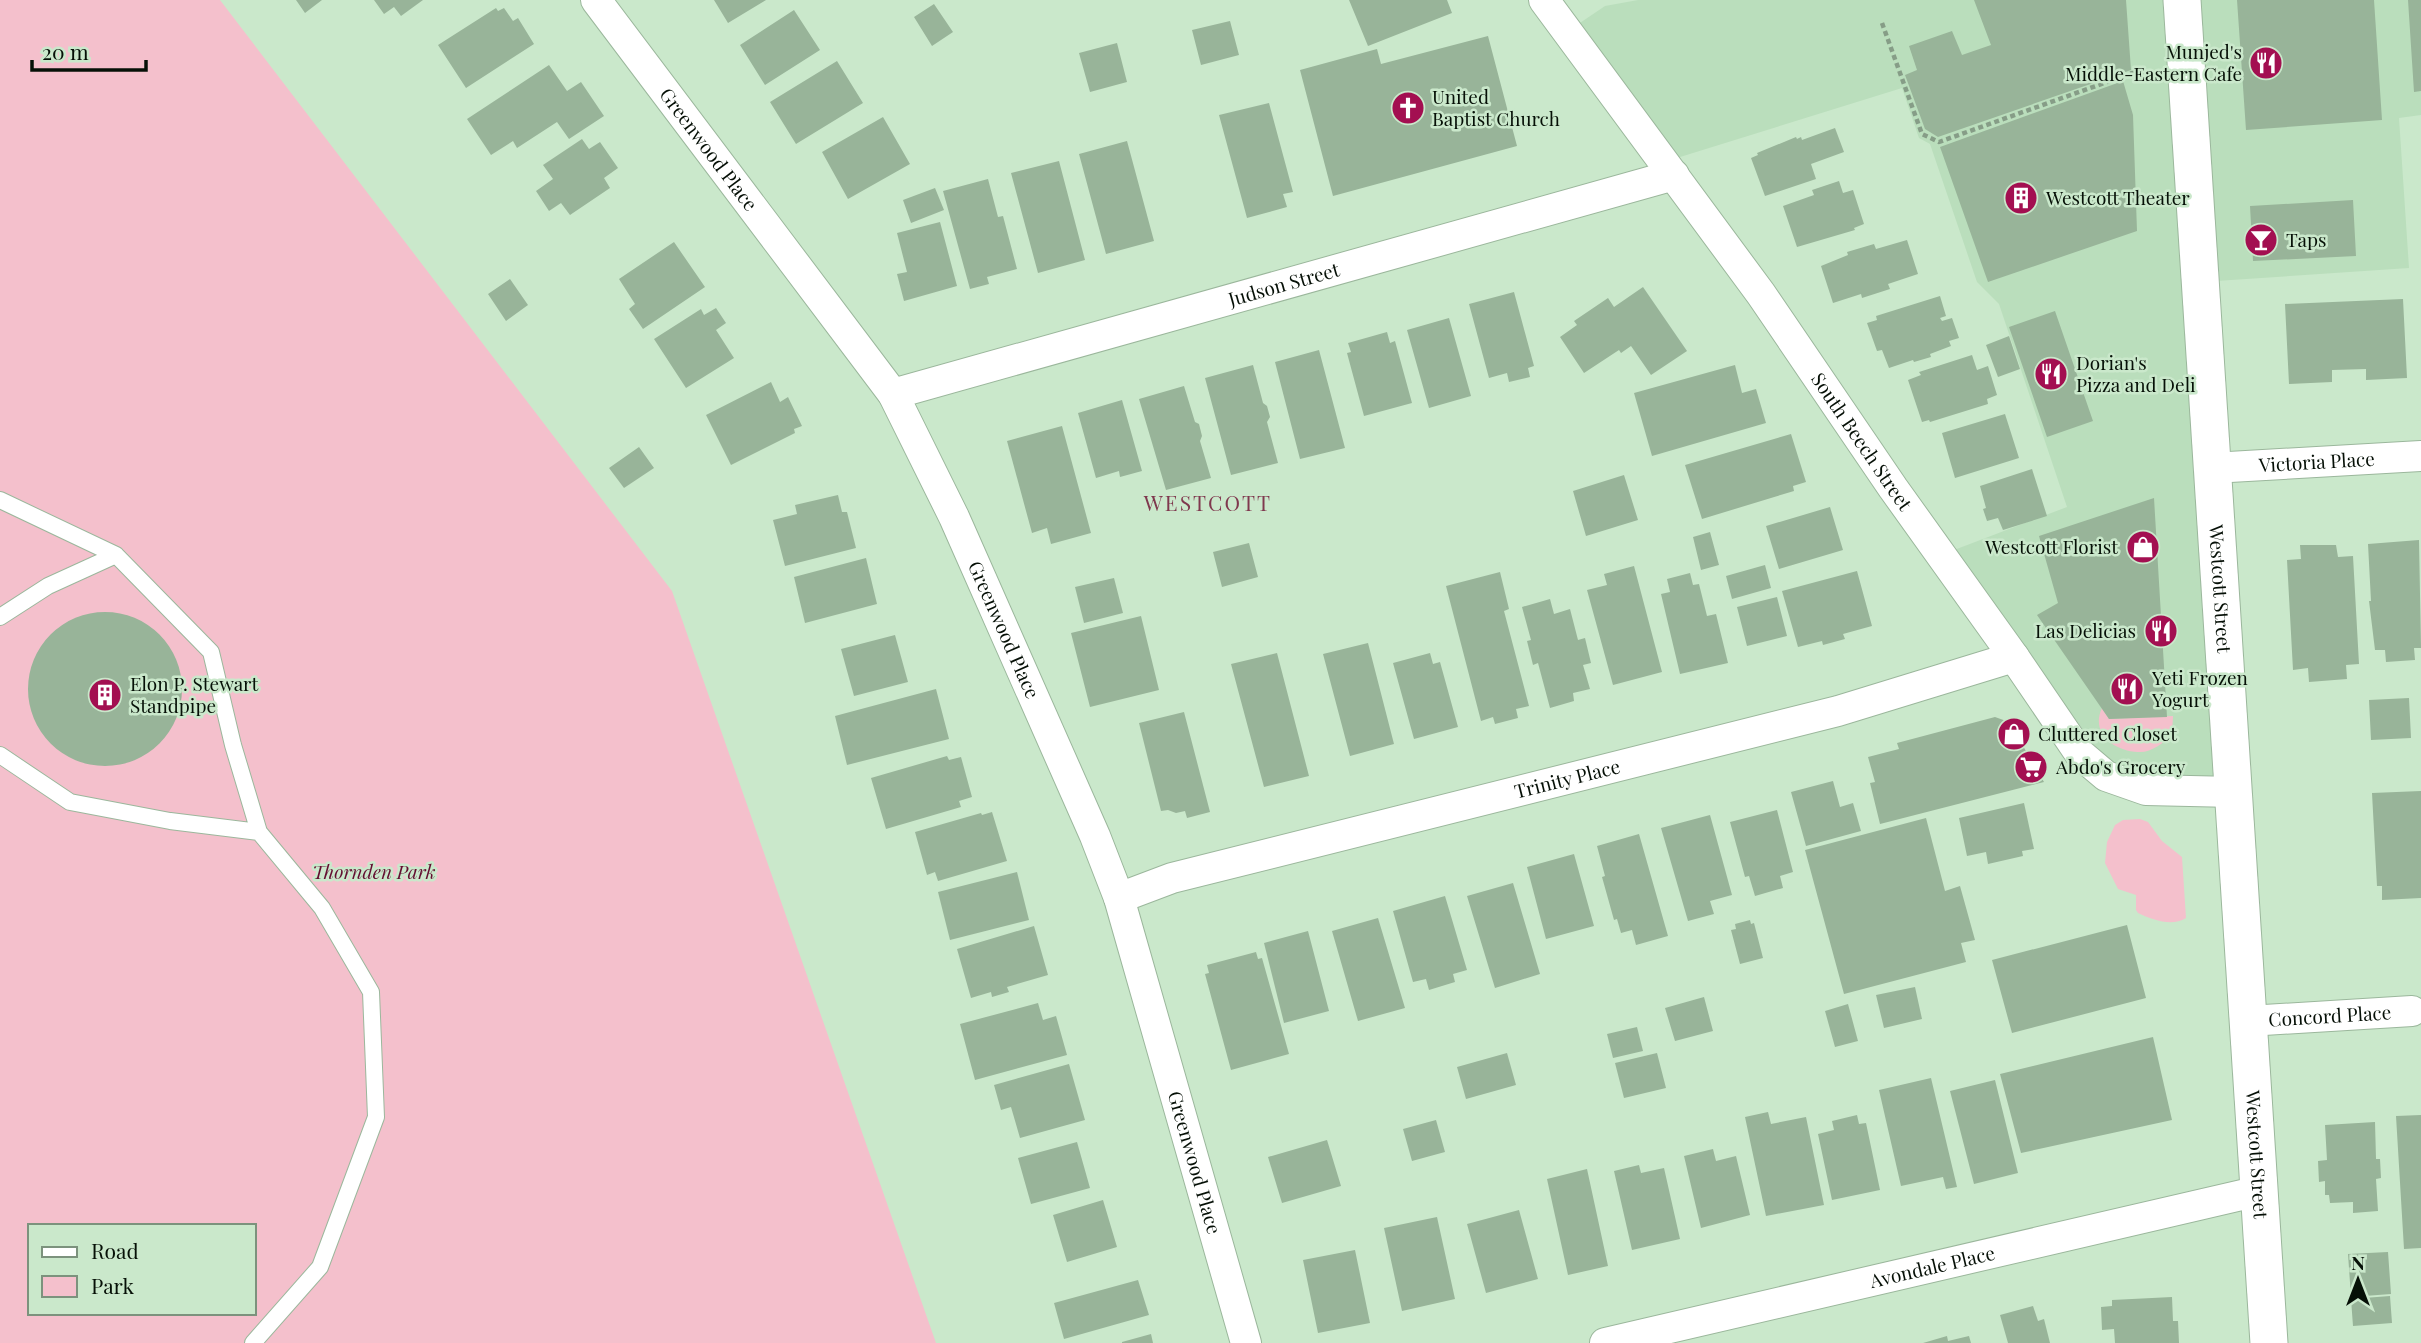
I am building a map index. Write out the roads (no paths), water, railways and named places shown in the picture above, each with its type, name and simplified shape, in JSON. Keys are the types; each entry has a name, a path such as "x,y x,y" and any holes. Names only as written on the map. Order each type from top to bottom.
{"street":[{"name":"Greenwood Place","path":"596,0 893,394 954,517 1095,836 1119,898 1245,1343"},
{"name":"South Beech Street","path":"1544,0 1761,294 2080,754 2106,776 2146,790 2234,792"},
{"name":"Westcott Street","path":"2182,0 2269,1343"},
{"name":"Judson Street","path":"893,394 1674,175"},
{"name":"Victoria Place","path":"2212,468 2421,456"},
{"name":"Trinity Place","path":"1119,898 1172,878 1838,710 2014,657"},
{"name":"Concord Place","path":"2248,1021 2418,1009"},
{"name":"Avondale Place","path":"1605,1343 2259,1191"}],"lane":[{"path":"0,500 116,555 211,652 233,745 260,832 322,908 371,992 376,1117 320,1267 253,1343"},
{"path":"0,617 48,586 116,555"},
{"path":"0,755 70,802 170,821 260,832"}],"place":[{"name":"Munjed's Middle-Eastern Cafe","path":"2266,63"},
{"name":"United Baptist Church","path":"1408,108"},
{"name":"Westcott Theater","path":"2021,198"},
{"name":"Taps","path":"2261,240"},
{"name":"Dorian's Pizza and Deli","path":"2051,374"},
{"name":"Westcott Florist","path":"2143,547"},
{"name":"Las Delicias","path":"2161,631"},
{"name":"Yeti Frozen Yogurt","path":"2127,689"},
{"name":"Elon P. Stewart Standpipe","path":"105,695"},
{"name":"Cluttered Closet","path":"2014,734"},
{"name":"Abdo's Grocery","path":"2031,767"}],"district":[{"name":"WESTCOTT","path":"1208,504"}],"park label":[{"name":"Thornden Park","path":"374,872"}]}
